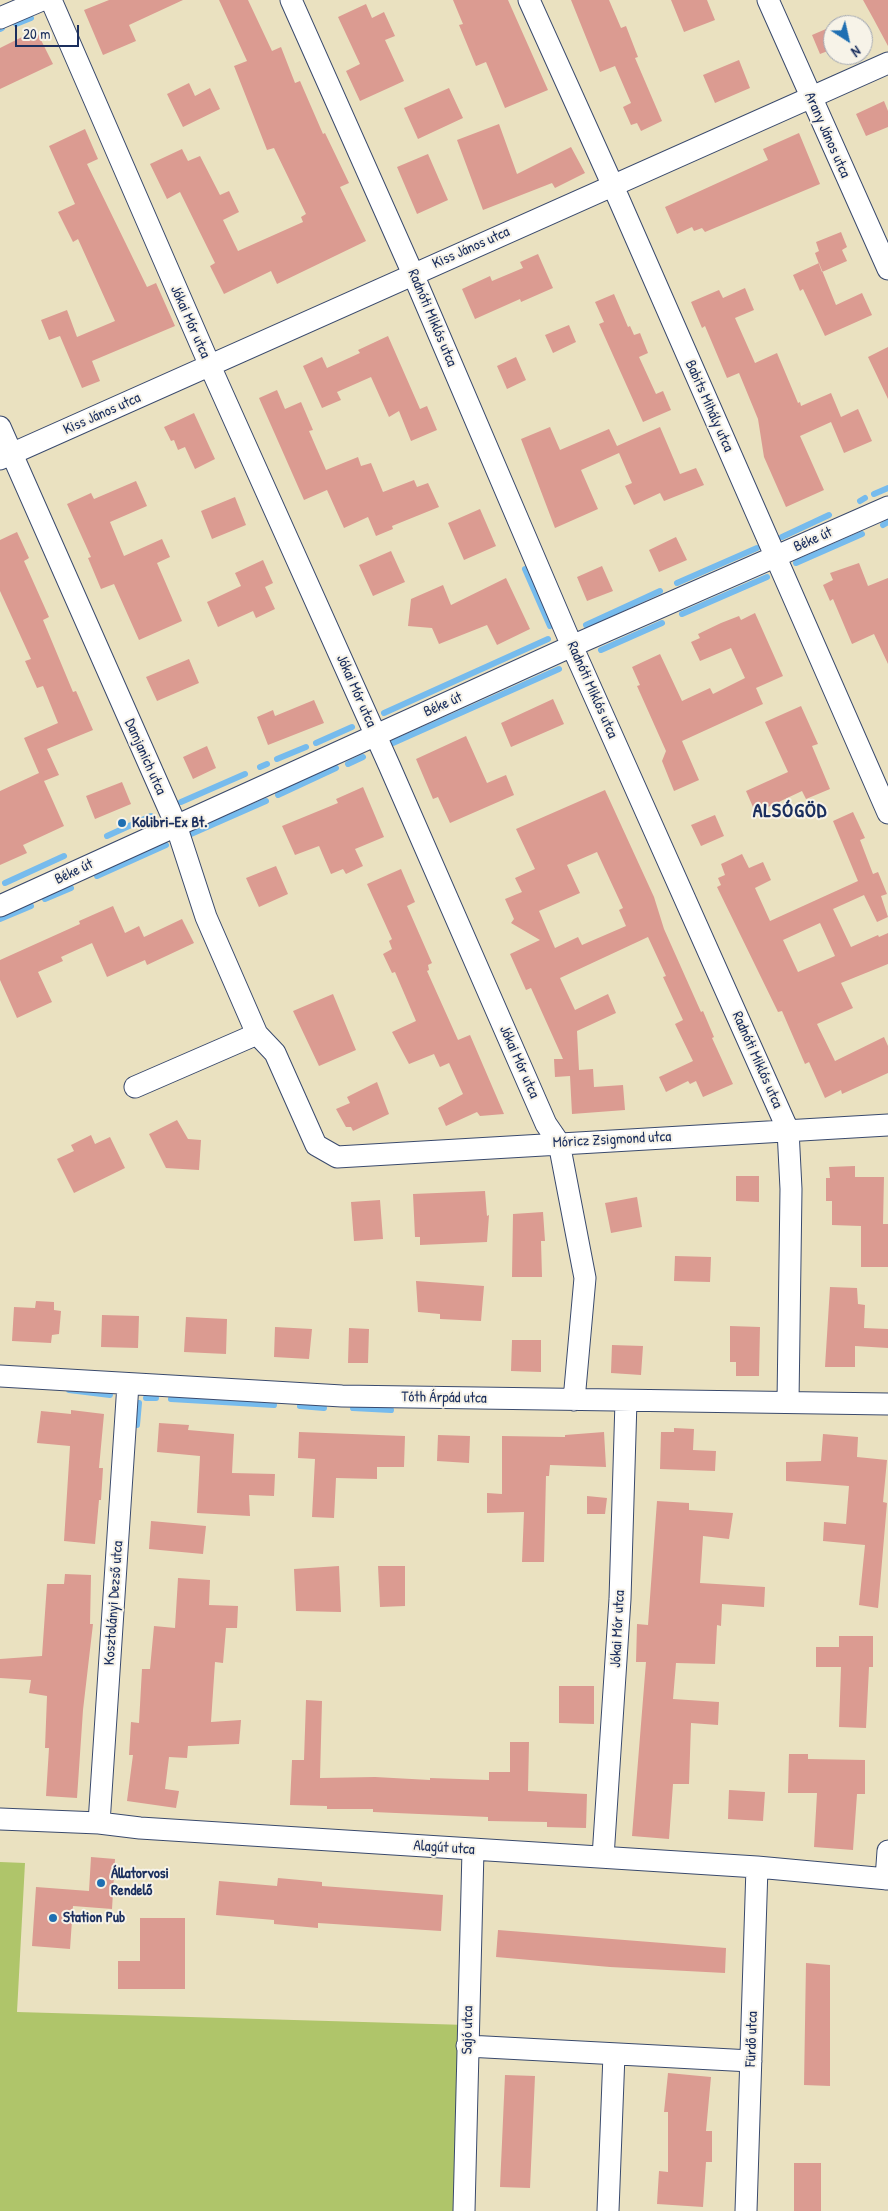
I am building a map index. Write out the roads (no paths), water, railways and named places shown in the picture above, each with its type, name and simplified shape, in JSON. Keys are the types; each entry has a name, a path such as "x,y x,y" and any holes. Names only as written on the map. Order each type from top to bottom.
{"street":[{"path":"0,18 42,0"},
{"name":"Jókai Mór utca","path":"51,0 210,366 546,1124 559,1143 585,1278 574,1400"},
{"name":"Radnóti Miklós utca","path":"291,0 413,274 572,646 788,1130 791,1189 788,1402"},
{"name":"Babits Mihály utca","path":"529,0 613,186 888,813"},
{"name":"Arany János utca","path":"768,0 810,98 888,269"},
{"name":"Kiss János utca","path":"6,456 888,64"},
{"name":"Damjanich utca","path":"0,427 6,456 176,825 206,917 257,1034 276,1053 316,1145 337,1157"},
{"name":"Béke út","path":"0,906 572,646 888,508"},
{"path":"135,1087 257,1034"},
{"name":"Móricz Zsigmond utca","path":"337,1157 888,1125"},
{"name":"Tóth Árpád utca","path":"0,1376 342,1396 888,1404"},
{"name":"Kosztolányi Dezső utca","path":"100,1823 128,1384"},
{"name":"Jókai Mór utca","path":"603,1857 620,1599 626,1401"},
{"name":"Alagút utca","path":"0,1820 100,1823 140,1828 757,1867 887,1879"},
{"name":"Sajó utca","path":"464,2211 473,1850"},
{"path":"887,1879 888,1851"},
{"name":"Fürdő utca","path":"746,2211 757,1867"},
{"path":"467,2046 751,2061"},
{"path":"608,2211 614,2054"}],"waterway":[{"path":"16,24 31,18"},
{"path":"874,494 888,488"},
{"path":"860,501 865,498"},
{"path":"782,537 829,515"},
{"path":"883,525 888,522"},
{"path":"796,563 862,534"},
{"path":"677,583 757,548"},
{"path":"525,569 550,626"},
{"path":"682,614 767,577"},
{"path":"586,625 660,591"},
{"path":"601,650 662,623"},
{"path":"384,713 548,639"},
{"path":"393,743 559,669"},
{"path":"316,743 352,727"},
{"path":"277,759 306,747"},
{"path":"348,764 363,757"},
{"path":"260,767 267,764"},
{"path":"278,795 336,768"},
{"path":"181,802 245,774"},
{"path":"191,834 266,801"},
{"path":"107,836 151,816"},
{"path":"97,876 166,845"},
{"path":"5,883 64,856"},
{"path":"45,899 71,888"},
{"path":"0,919 31,906"},
{"path":"69,1390 110,1395"},
{"path":"146,1398 156,1398"},
{"path":"171,1399 274,1405"},
{"path":"137,1425 139,1403"},
{"path":"300,1406 324,1408"},
{"path":"353,1408 391,1410"}],"place":[{"name":"Kolibri-Ex Bt.","path":"122,823"},
{"name":"Állatorvosi Rendelő","path":"101,1883"},
{"name":"Station Pub","path":"53,1918"}],"district":[{"name":"ALSÓGÖD","path":"790,812"}]}
